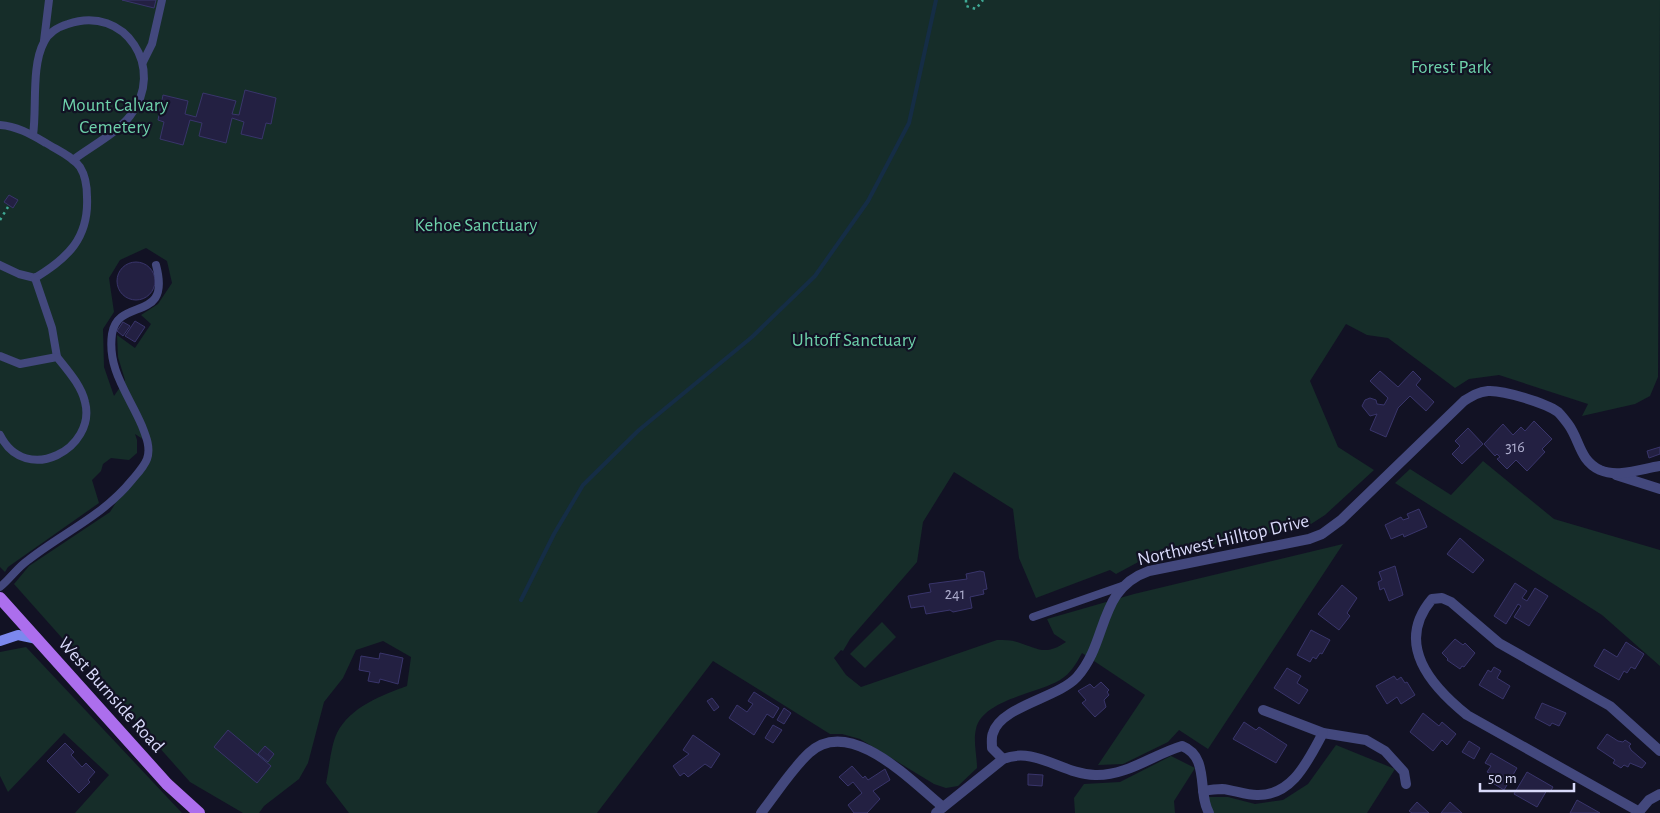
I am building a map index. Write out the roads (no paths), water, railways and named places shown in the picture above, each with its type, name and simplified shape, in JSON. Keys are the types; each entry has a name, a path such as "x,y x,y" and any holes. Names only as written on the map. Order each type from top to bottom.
{"main road":[{"name":"West Burnside Road","path":"3,607 37,639 167,784 199,813"},
{"path":"0,641 18,635 37,639"}],"street":[{"name":"Northwest Hilltop Drive","path":"1003,758 992,748 992,733 1000,720 1066,686 1077,677 1093,652 1114,598 1122,586 1135,576 1149,571 1275,547 1322,534 1341,520 1464,401 1475,394 1489,391 1503,393 1542,404 1557,412 1569,425 1580,450 1588,462 1613,474 1660,489"},
{"path":"1613,474 1660,466"},
{"path":"1660,751 1610,706 1499,644 1450,602 1442,598 1432,599 1425,607 1417,633 1421,664 1443,696 1467,715 1638,812 1649,800 1660,794"},
{"path":"1263,710 1323,733 1366,740 1385,751 1404,772 1406,784"},
{"path":"1203,791 1223,789 1258,795 1272,793 1285,787 1302,772 1323,733"},
{"path":"761,813 808,753 819,745 830,742 852,743 880,756 940,810 1003,758 1016,753 1031,756 1079,773 1111,774 1126,770 1182,746 1196,754 1199,762 1204,803 1209,813"}],"lane":[{"path":"33,135 38,60 44,41 49,0"},
{"path":"73,160 130,117 144,85 143,62 152,44 162,0"},
{"path":"44,41 52,32 69,24 79,21 102,22 124,33 143,62"},
{"path":"0,125 33,135 73,160 80,168 87,190 88,207 82,232 64,258 35,278 19,274 0,265"},
{"path":"0,587 12,578 26,562 110,504 142,468 147,458 148,441 118,380 111,342 116,322 121,316 149,305 158,294 160,282 156,265"},
{"path":"0,435 8,449 16,455 41,461 48,460 62,452 79,434 84,423 86,404 81,389 57,357 52,328 35,278"},
{"path":"0,356 20,364 57,357"},
{"path":"1033,617 1122,586"}],"waterway":[{"path":"521,600 554,534 583,485 639,430 752,337 815,276 868,201 909,123 936,0"}],"park label":[{"name":"Forest Park","path":"1451,66"},
{"name":"Mount Calvary Cemetery","path":"115,115"},
{"name":"Kehoe Sanctuary","path":"476,224"},
{"name":"Uhtoff Sanctuary","path":"854,339"}]}
